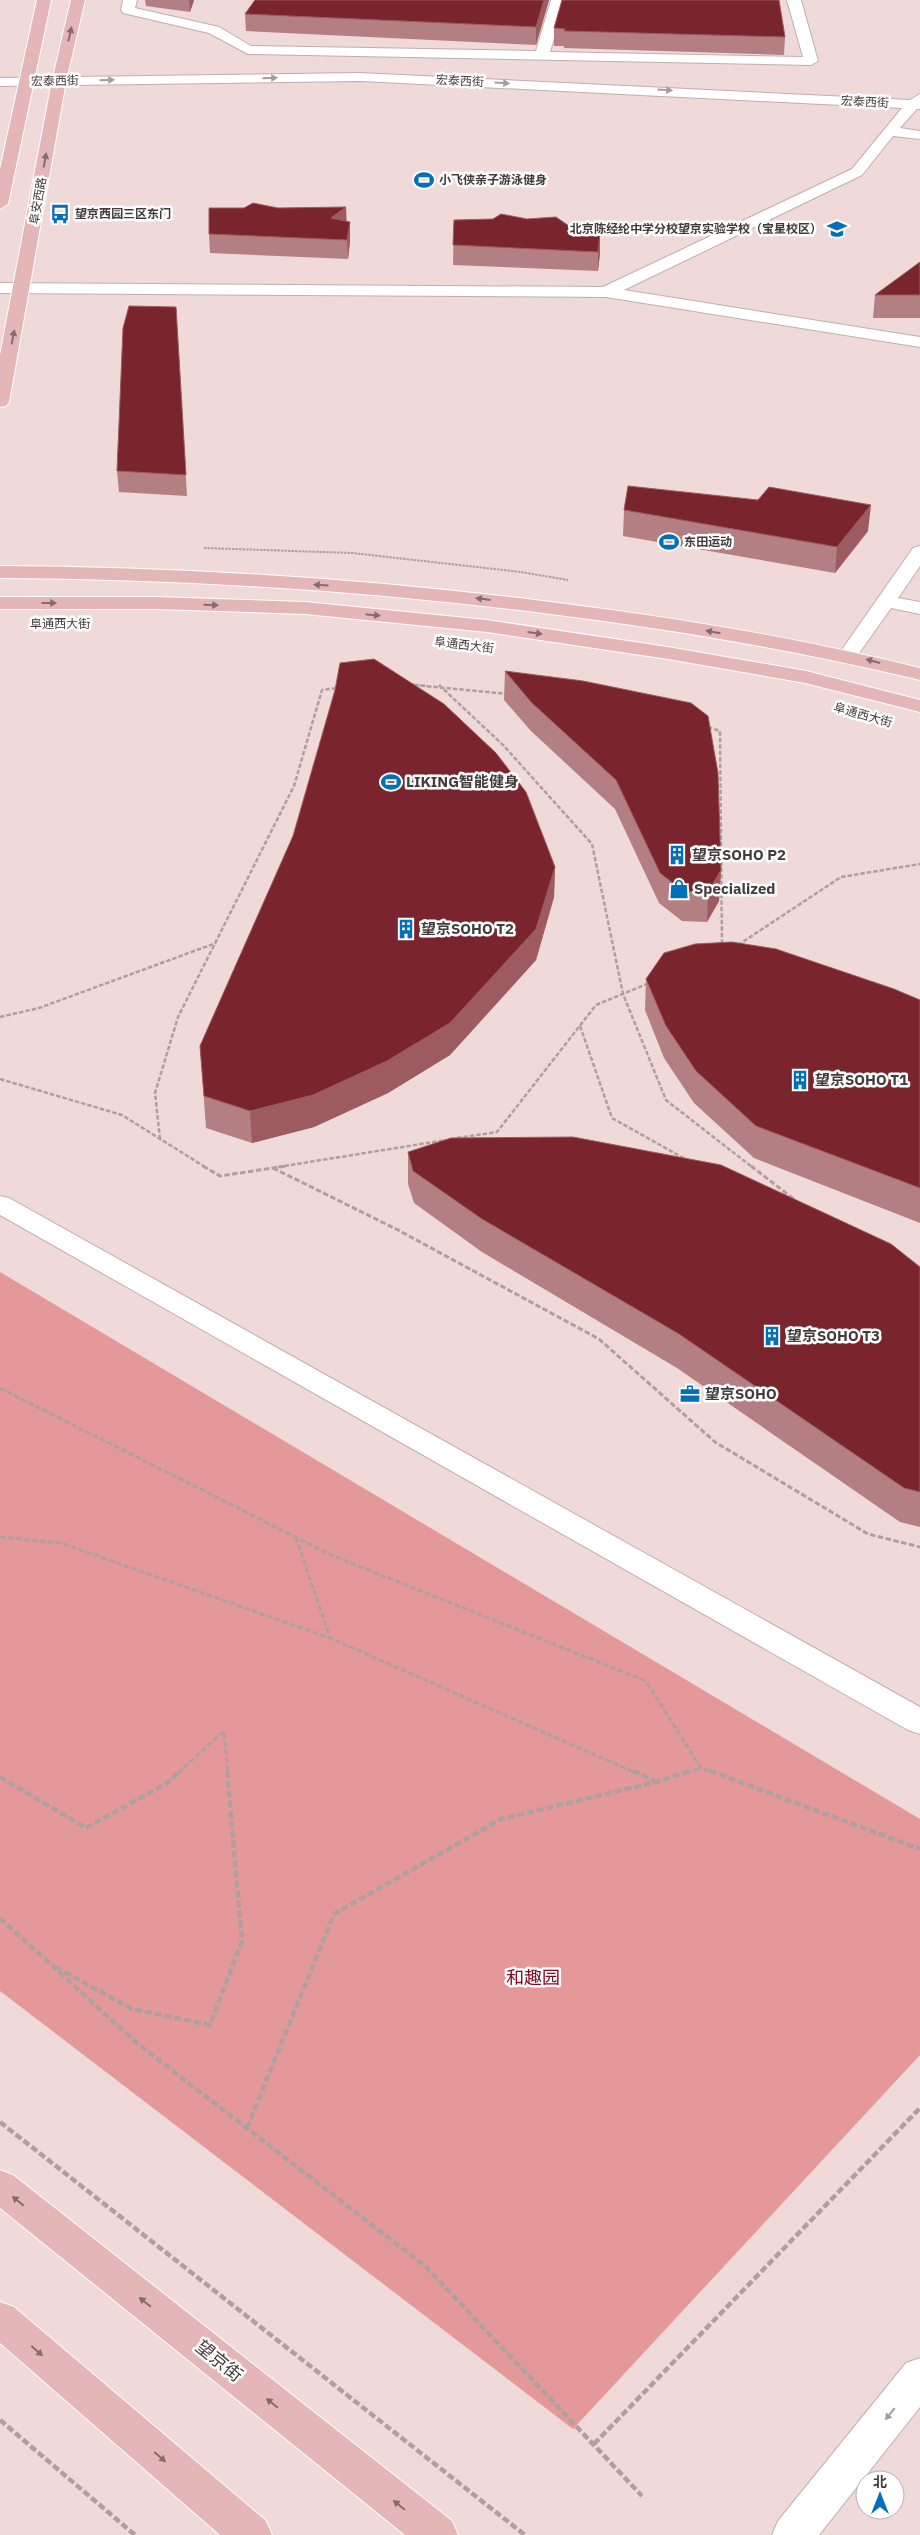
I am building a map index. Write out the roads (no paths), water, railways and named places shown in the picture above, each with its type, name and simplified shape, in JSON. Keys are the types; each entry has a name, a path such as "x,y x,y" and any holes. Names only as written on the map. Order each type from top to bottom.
{"main road":[{"path":"0,204 44,0"},
{"name":"阜安西路","path":"0,402 23,287 60,74 78,0"},
{"path":"0,572 95,572 450,595 648,620 848,656 920,674"},
{"name":"阜通西大街","path":"0,603 155,604 305,608 487,626 668,653 806,677 920,706"},
{"name":"望京街","path":"0,2186 437,2535"},
{"path":"0,2320 251,2535"}],"street":[{"path":"130,0 128,10 214,30 248,50 811,61 794,0"},
{"path":"542,56 558,0"},
{"name":"宏泰西街","path":"0,69 28,75"},
{"name":"宏泰西街","path":"0,82 28,75 60,74 360,77 919,100"},
{"path":"606,292 858,172 889,131 919,100"},
{"path":"889,131 920,135"},
{"path":"0,288 606,292 920,342"},
{"path":"848,656 920,552"},
{"path":"886,601 920,608"},
{"path":"0,1204 920,1722"},
{"path":"794,2535 920,2376"}],"place":[{"name":"小飞侠亲子游泳健身","path":"424,180"},
{"name":"望京西园三区东门","path":"60,214"},
{"name":"北京陈经纶中学分校望京实验学校（宝星校区）","path":"837,229"},
{"name":"东田运动","path":"669,542"},
{"name":"LIKING智能健身","path":"391,782"},
{"name":"望京SOHO P2","path":"677,855"},
{"name":"Specialized","path":"679,889"},
{"name":"望京SOHO T2","path":"406,929"},
{"name":"望京SOHO T1","path":"800,1080"},
{"name":"望京SOHO T3","path":"772,1336"},
{"name":"望京SOHO","path":"690,1394"}],"park label":[{"name":"和趣园","path":"533,1978"}]}
